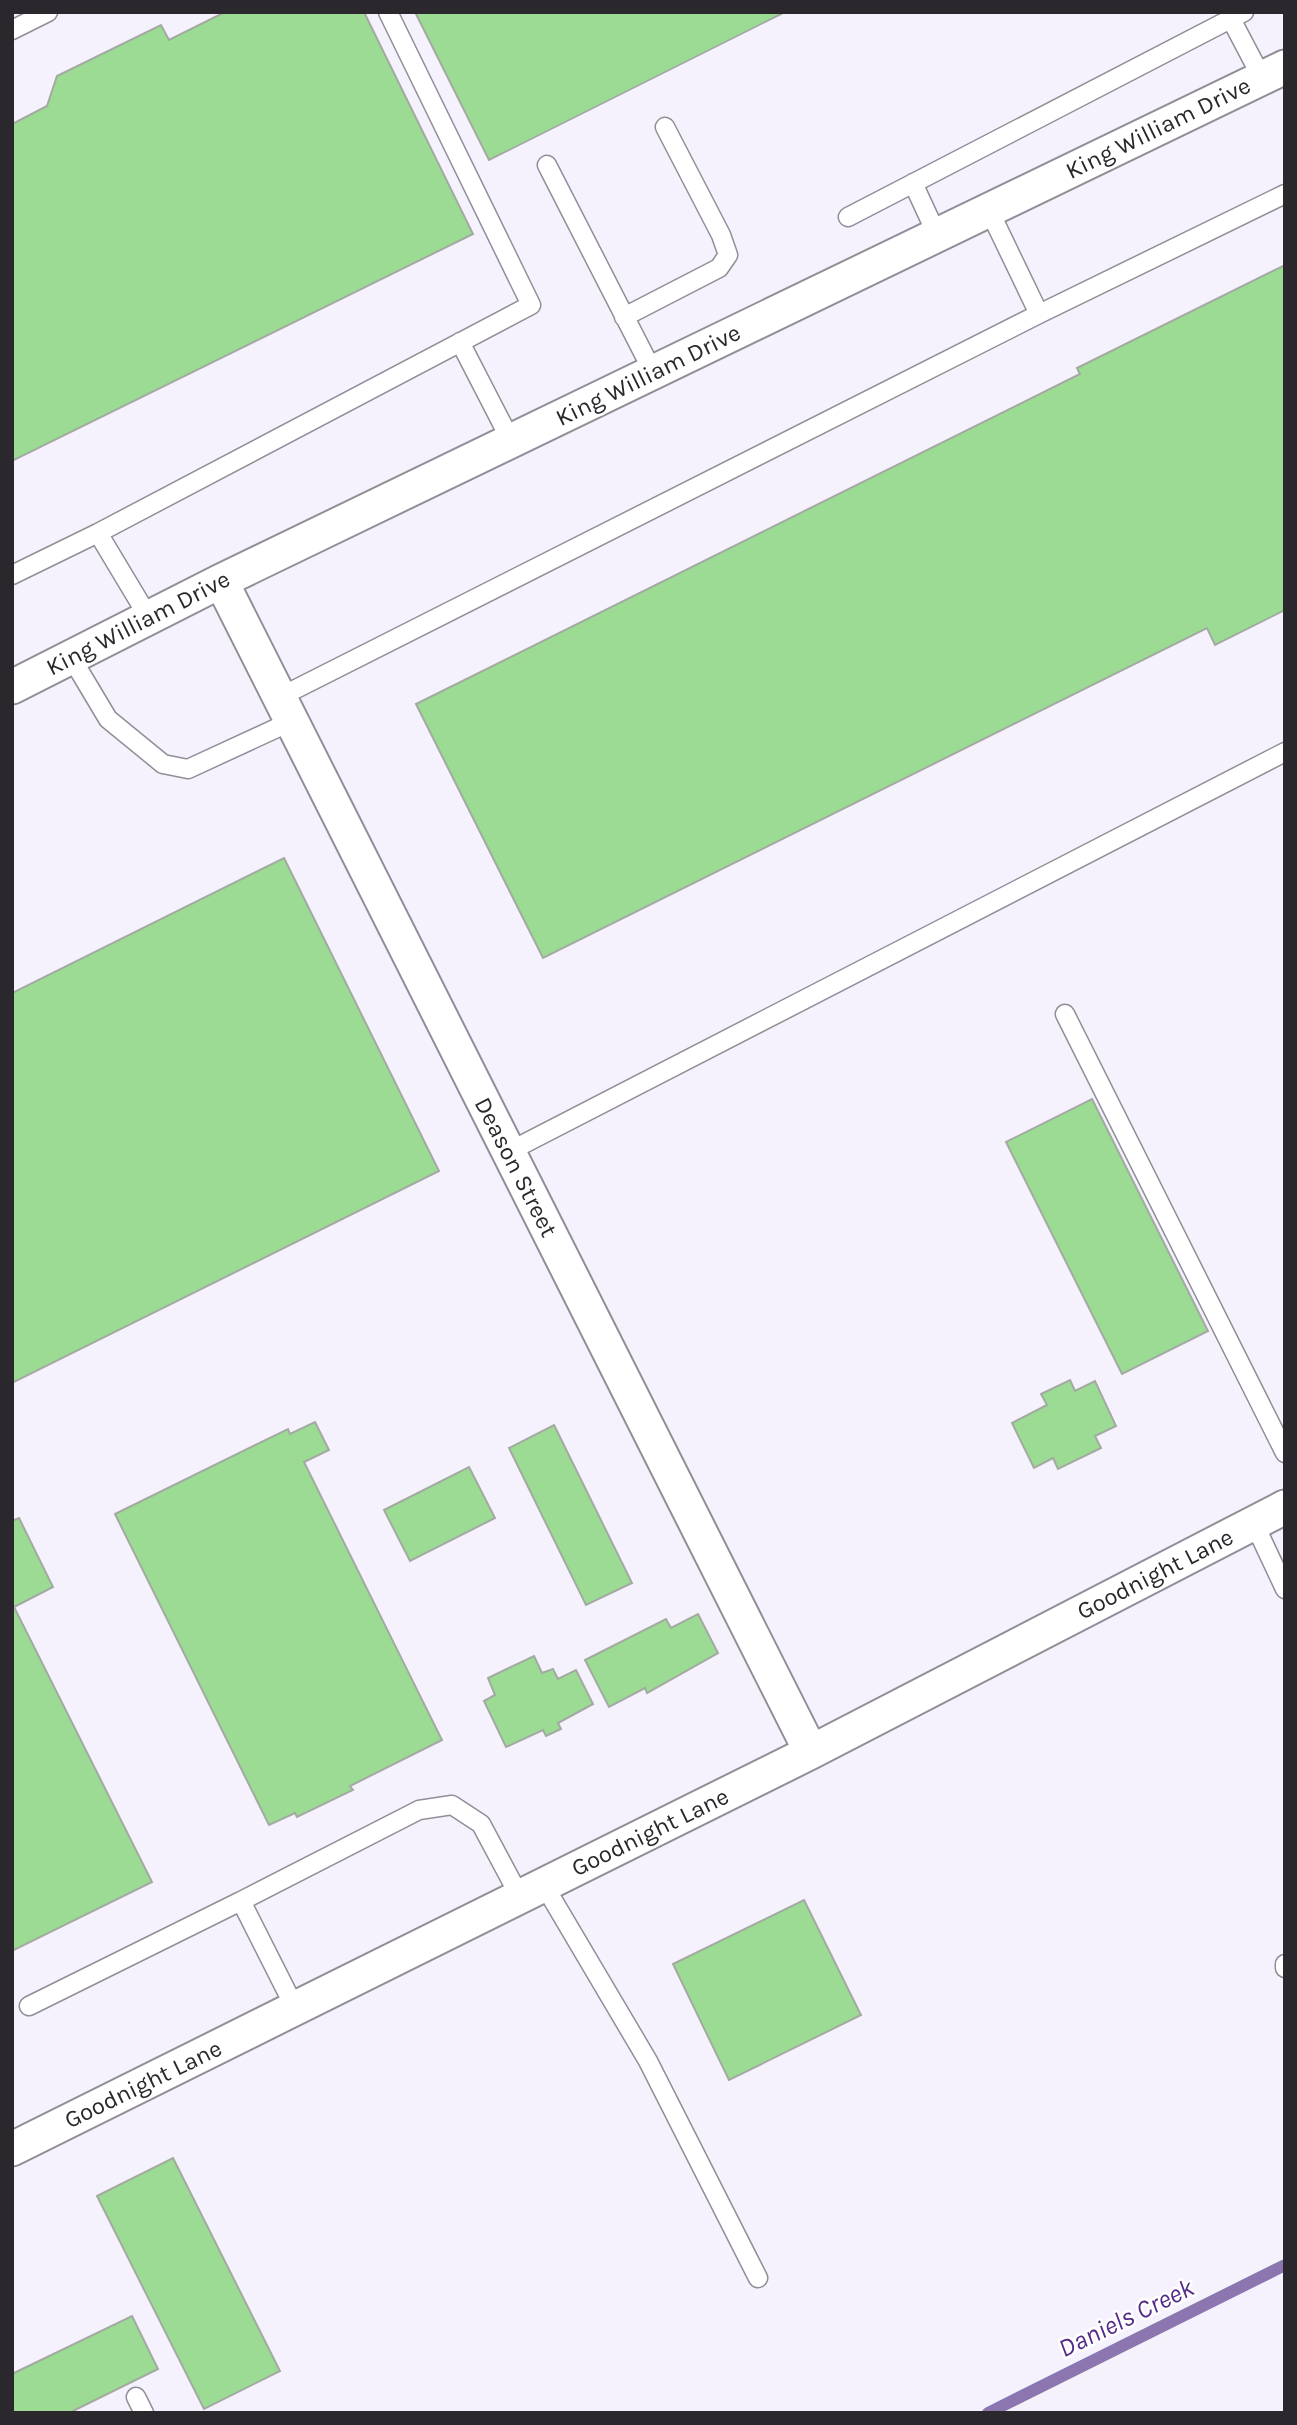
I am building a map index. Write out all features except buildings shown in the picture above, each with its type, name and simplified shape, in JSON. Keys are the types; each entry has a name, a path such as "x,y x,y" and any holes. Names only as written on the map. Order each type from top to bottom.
{"street":[{"name":"King William Drive","path":"12,687 221,581 1273,72"},
{"name":"Deason Street","path":"221,581 811,1752"},
{"name":"Goodnight Lane","path":"12,2149 811,1752 1285,1507"}],"lane":[{"path":"12,30 48,12"},
{"path":"12,575 98,533 531,305 388,12"},
{"path":"848,217 1238,16 1273,72"},
{"path":"625,317 719,268 728,255 721,235 665,127"},
{"path":"547,165 653,372"},
{"path":"913,183 937,235"},
{"path":"71,657 108,719 163,764 188,769 286,709 1039,313 1285,194"},
{"path":"989,210 1039,313"},
{"path":"460,342 511,441"},
{"path":"98,533 149,618"},
{"path":"508,1152 1285,752"},
{"path":"1065,1014 1285,1452"},
{"path":"1254,1523 1285,1589"},
{"path":"29,2006 419,1810 452,1805 481,1824 532,1891 648,2061 758,2278"},
{"path":"241,1901 295,2008"}],"waterway":[{"name":"Daniels Creek","path":"988,2413 1285,2265"}]}
